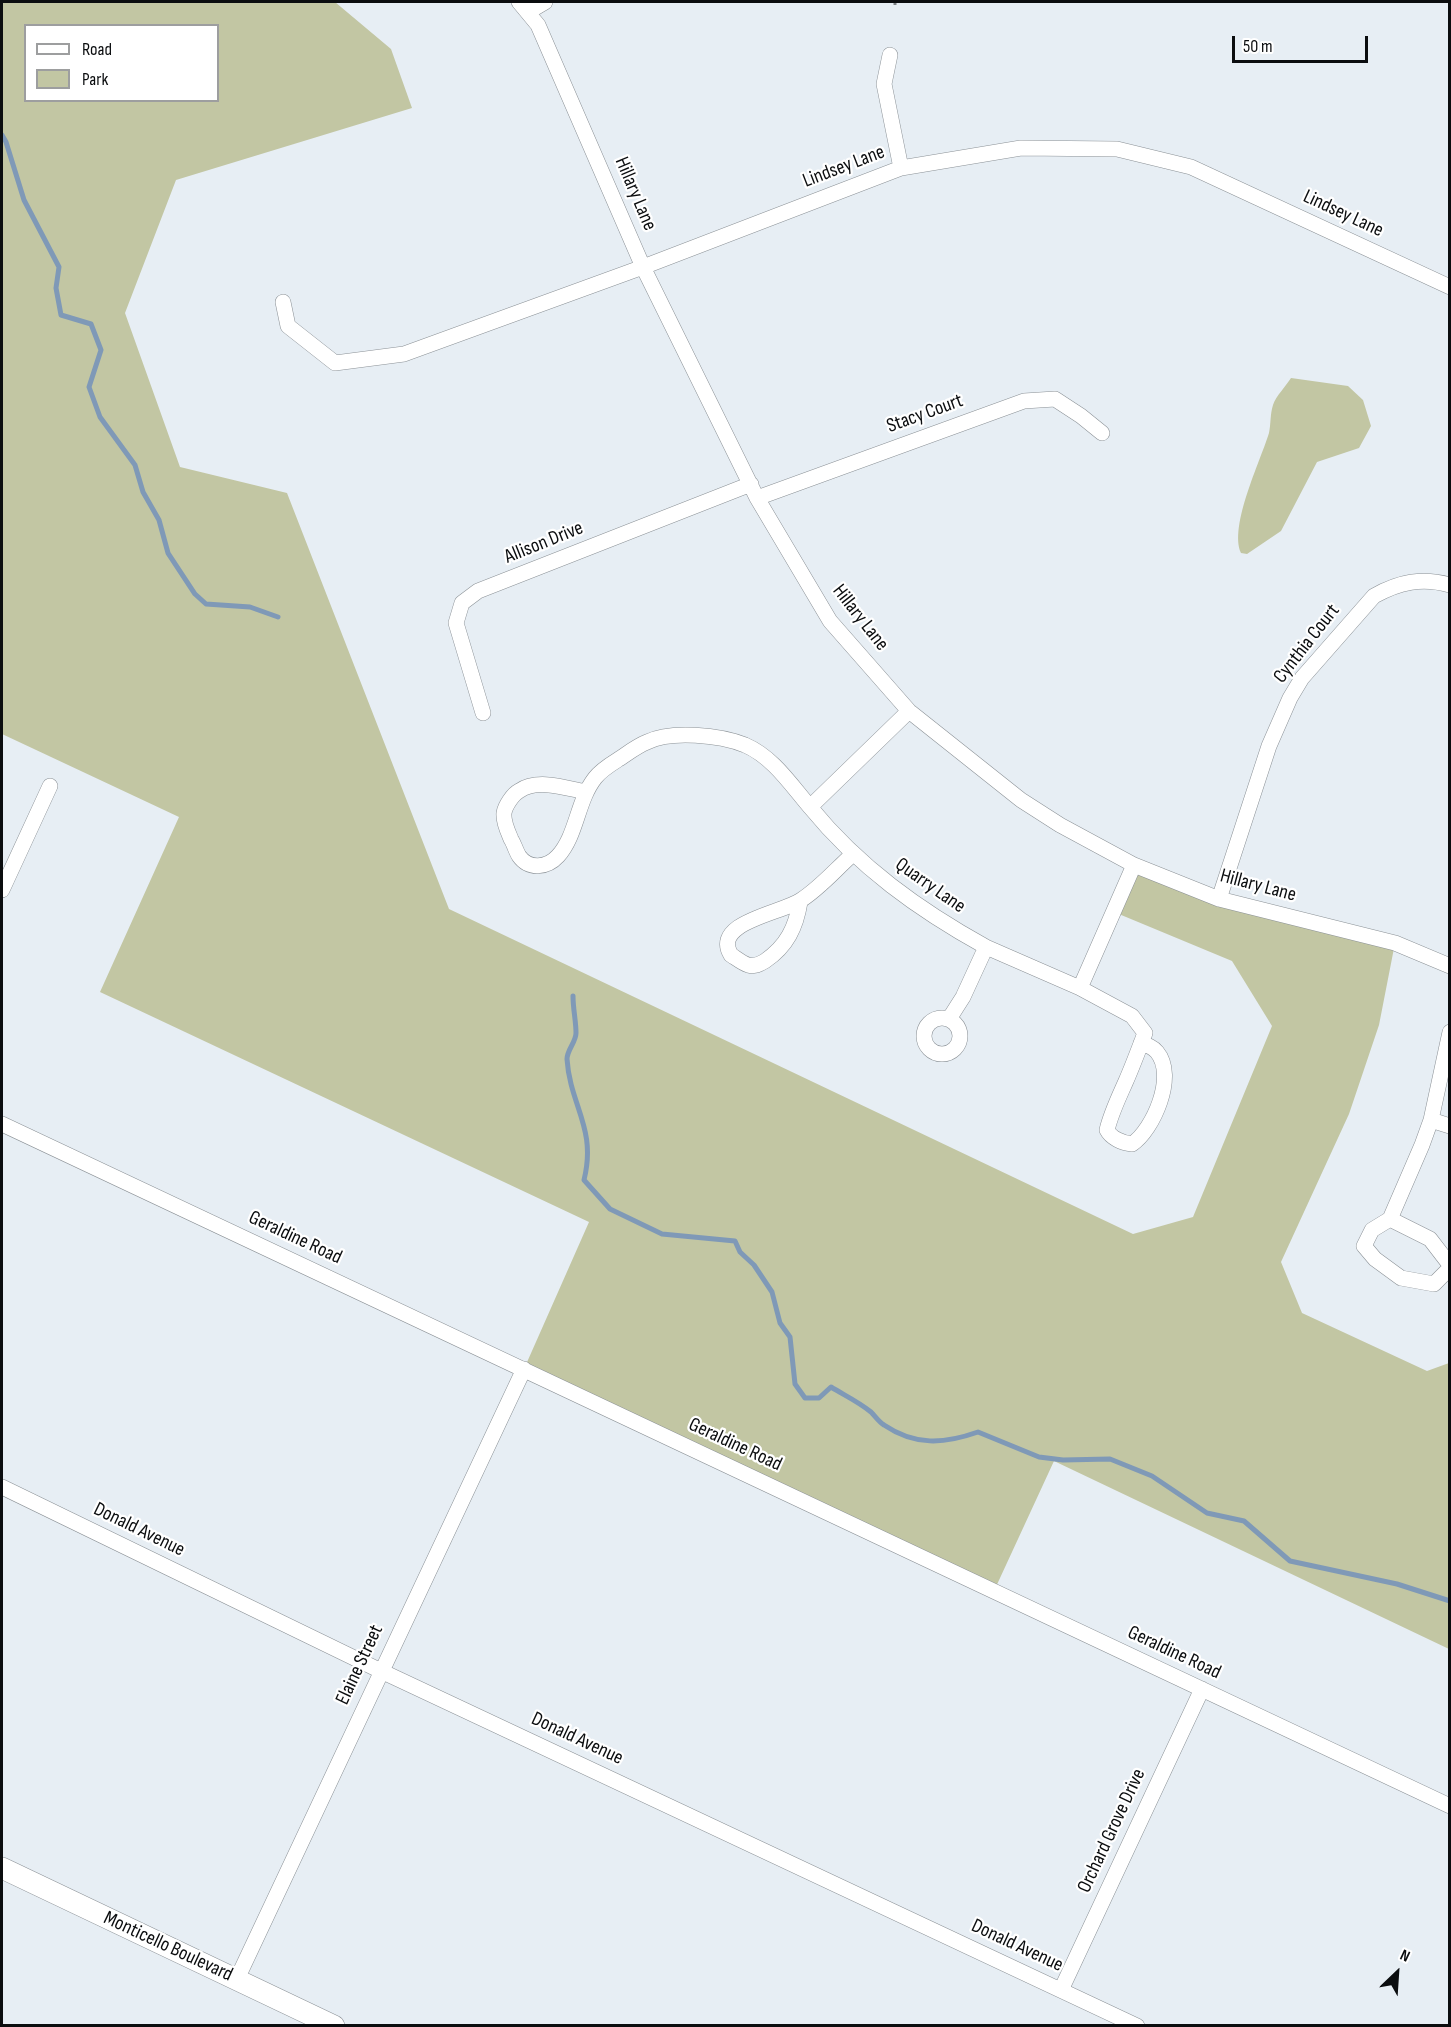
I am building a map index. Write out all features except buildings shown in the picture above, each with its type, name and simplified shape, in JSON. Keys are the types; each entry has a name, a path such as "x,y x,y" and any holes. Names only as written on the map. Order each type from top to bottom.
{"main road":[{"name":"Monticello Boulevard","path":"2,1868 334,2025"}],"street":[{"path":"523,7 545,2"},
{"name":"Hillary Lane","path":"523,7 538,25 644,267 754,491 830,621 909,711 1021,800 1060,825 1134,865 1219,899 1395,943 1449,966"},
{"path":"890,55 884,84 901,168"},
{"name":"Lindsey Lane","path":"284,302 288,326 335,363 404,354 644,267 901,168 1021,148 1118,149 1191,167 1449,287"},
{"name":"Stacy Court","path":"754,491 1024,401 1055,399 1102,433"},
{"name":"Allison Drive","path":"483,713 456,623 462,603 478,591 754,491"},
{"name":"Cynthia Court","path":"1219,899 1269,746 1281,715 1302,678 1374,596 1389,588 1424,580 1449,585"},
{"path":"810,807 909,711"},
{"name":"Quarry Lane","path":"586,792 547,785 519,791 508,803 504,813 508,832 519,856 536,866 545,866 554,861 561,853 586,792 596,777 610,765 648,741 694,735 723,739 746,746 774,764 832,834 906,899 986,947 1080,988 1132,1016 1145,1033 1141,1043"},
{"path":"2,890 50,786"},
{"path":"800,902 794,926 785,944 776,954 758,965 748,965 732,955 727,942 735,929 770,912 800,902 853,854"},
{"path":"1080,988 1134,865"},
{"path":"950,1019 986,947"},
{"path":"1390,1218 1430,1239 1449,1266 1434,1284 1401,1278 1375,1259 1364,1246 1372,1230 1390,1218 1431,1120 1449,1032"},
{"path":"1141,1043 1158,1053 1162,1061 1164,1082 1161,1098 1146,1131 1131,1144 1109,1134 1107,1130 1141,1043"},
{"path":"1431,1120 1449,1126"},
{"name":"Geraldine Road","path":"2,1124 1449,1806"},
{"name":"Elaine Street","path":"237,1979 524,1369"},
{"name":"Donald Avenue","path":"2,1487 381,1671 1137,2025"},
{"name":"Orchard Grove Drive","path":"1061,1990 1202,1689"}],"green space":[{"path":"2,2 335,2 391,49 412,108 176,180 125,313 180,467 287,493 449,909 1133,1234 1193,1217 1272,1026 1232,961 1114,912 1134,865 1219,899 1395,943 1379,1025 1349,1114 1281,1262 1302,1313 1427,1371 1449,1363 1449,1649 1054,1461 994,1591 524,1369 589,1222 100,992 179,817 2,734"},
{"path":"1291,378 1348,386 1363,400 1371,426 1359,448 1317,462 1281,531 1247,554 1241,553 1238,541 1242,511 1269,433 1273,405"}],"waterway":[{"path":"2,135 24,200 59,267 56,288 61,315 91,324 101,350 89,387 100,417 135,465 143,492 159,520 168,553 195,594 206,604 250,607 278,617"},
{"path":"573,996 576,1033 567,1059 569,1076 585,1131 587,1162 584,1180 610,1209 662,1234 735,1241 740,1252 754,1265 772,1292 780,1323 790,1337 795,1384 805,1398 819,1398 831,1387 866,1408 884,1425 918,1440 941,1441 978,1432 1039,1457 1063,1460 1110,1459 1152,1476 1207,1513 1244,1521 1290,1561 1397,1584 1450,1601"}]}
